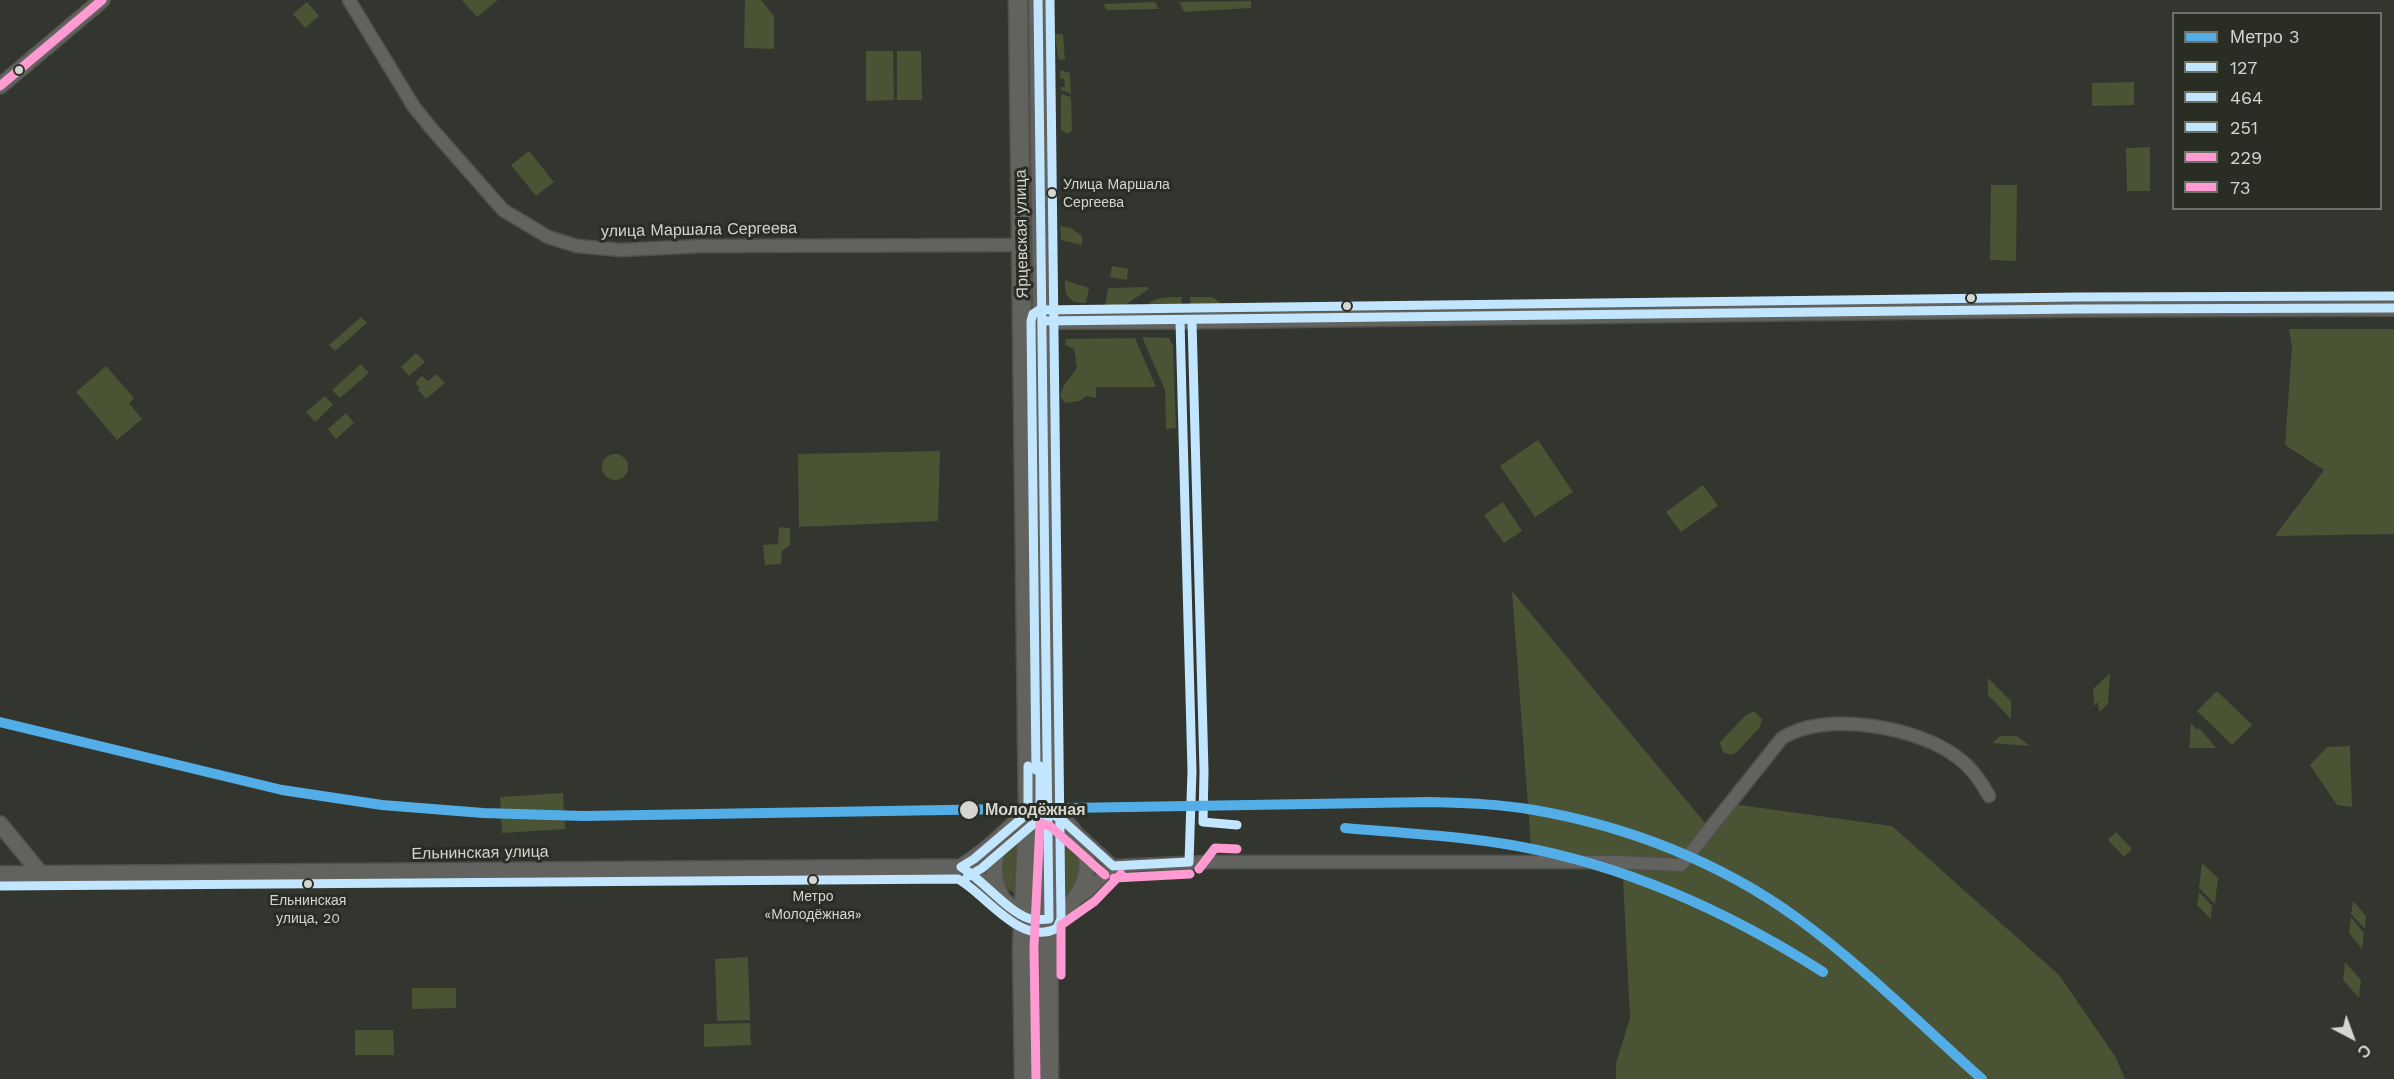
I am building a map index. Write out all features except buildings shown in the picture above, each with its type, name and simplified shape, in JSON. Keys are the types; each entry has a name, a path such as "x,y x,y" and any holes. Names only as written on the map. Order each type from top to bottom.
{"main road":[{"name":"Ярцевская улица","path":"1018,0 1028,813 1023,916 1024,1079"},
{"name":"Ярцевская улица","path":"1038,0 1049,1079"},
{"path":"1023,1042 1028,1036 1037,1032 1046,1036 1049,1042"}],"street":[{"path":"0,86 102,0"},
{"name":"улица Маршала Сергеева","path":"350,0 414,107 431,128 503,210 548,237 577,246 620,250 714,246 1021,245"},
{"path":"1023,321 1188,321 2078,309 2394,308"},
{"path":"1113,866 1074,830 1048,812 1028,813 961,867 977,876 1023,916 1034,920 1049,919 1064,910 1113,866 1209,862 1616,862 1681,865 1777,744 1789,734 1825,725 1844,724 1888,728 1937,744 1966,764 1989,795"},
{"path":"0,824 41,874"},
{"path":"1074,830 1084,849 1087,863 1086,877 1075,900"},
{"path":"1004,899 995,881 993,869 997,848 1005,833"},
{"name":"Ельнинская улица","path":"0,874 961,867"}],"green space":[{"path":"462,0 498,0 477,17"},
{"path":"745,0 761,0 774,16 774,49 744,48"},
{"path":"1251,1 1251,8 1184,12 1179,2"},
{"path":"307,2 319,16 305,28 293,14"},
{"path":"1155,2 1159,9 1107,10 1103,4"},
{"path":"1055,34 1063,34 1065,60 1058,59"},
{"path":"866,51 893,51 894,100 866,101"},
{"path":"897,51 921,51 922,100 897,100"},
{"path":"1060,70 1070,73 1071,94 1061,90 1061,87 1065,87 1064,79 1060,78"},
{"path":"2134,82 2134,105 2092,106 2092,83"},
{"path":"1061,94 1071,97 1072,131 1067,134 1061,130"},
{"path":"2150,147 2150,191 2127,191 2126,148"},
{"path":"529,151 554,182 536,196 511,165"},
{"path":"1991,185 2017,185 2016,261 1990,260"},
{"path":"1060,226 1071,228 1082,236 1082,245 1061,240"},
{"path":"1112,266 1128,269 1127,280 1110,277"},
{"path":"1065,280 1089,288 1086,303 1075,302 1069,298 1065,290"},
{"path":"1147,287 1149,289 1122,307 1105,308 1108,288"},
{"path":"1182,297 1181,310 1145,310 1147,305 1155,300"},
{"path":"1190,297 1212,297 1229,309 1191,310"},
{"path":"361,317 367,323 335,351 329,345"},
{"path":"2289,329 2394,329 2394,534 2275,536 2324,470 2285,445 2292,347"},
{"path":"1194,335 1195,424 1190,425 1189,350"},
{"path":"1142,337 1169,338 1173,345 1176,428 1166,429 1165,390"},
{"path":"1135,338 1156,387 1096,387 1096,398 1086,396 1080,401 1065,403 1060,396 1064,385 1077,368 1074,349 1065,345 1066,339"},
{"path":"416,353 425,362 409,376 401,367"},
{"path":"361,364 369,373 340,398 332,390"},
{"path":"106,366 134,398 129,403 142,419 117,440 76,392"},
{"path":"436,374 445,383 426,399 418,390 420,388 416,384 417,380 422,376 428,381"},
{"path":"325,396 333,405 315,422 306,412"},
{"path":"346,413 354,423 336,439 328,429"},
{"path":"1538,440 1573,492 1535,517 1500,466"},
{"path":"940,451 938,521 799,527 798,454"},
{"path":"615,454 624,458 628,467 624,476 615,480 606,476 602,467 606,458"},
{"path":"1703,485 1718,506 1681,532 1666,512"},
{"path":"1503,502 1522,531 1504,543 1484,515"},
{"path":"779,527 790,528 790,545 782,551 781,564 765,565 763,545 778,544"},
{"path":"1512,591 1705,823 1726,799 1732,804 1892,826 2059,975 2115,1056 2125,1079 1616,1079 1616,1063 1630,1018 1623,879 1618,859 1532,859"},
{"path":"2110,673 2108,704 2099,712 2098,702 2094,706 2093,689"},
{"path":"1988,678 2011,701 2011,719 1988,695"},
{"path":"2217,691 2252,725 2232,745 2197,711"},
{"path":"1754,711 1762,719 1760,727 1736,753 1731,755 1723,752 1720,743 1723,739 1745,716"},
{"path":"2191,723 2197,730 2199,728 2216,748 2189,748"},
{"path":"2000,736 2017,736 2030,746 1992,743"},
{"path":"2350,746 2352,807 2337,805 2310,765 2327,747"},
{"path":"563,793 565,829 502,833 500,797"},
{"path":"1059,831 1069,838 1075,847 1081,866 1075,884 1069,893 1059,900"},
{"path":"2116,832 2132,849 2124,857 2108,840"},
{"path":"1017,839 1014,893 1004,883 1001,867 1004,847"},
{"path":"2202,863 2218,878 2215,904 2199,888"},
{"path":"2199,892 2212,906 2211,919 2197,905"},
{"path":"2353,901 2366,916 2365,929 2351,914"},
{"path":"2351,917 2364,933 2362,949 2349,933"},
{"path":"748,957 750,1020 717,1021 715,959"},
{"path":"2345,962 2361,980 2359,998 2343,980"},
{"path":"412,988 456,988 456,1008 412,1009"},
{"path":"750,1023 751,1045 704,1047 704,1024"},
{"path":"355,1030 393,1030 394,1055 355,1055"}],"metro line":[{"name":"3","path":"0,722 282,790 382,805 483,813 584,816 1430,802 1469,803 1534,810 1638,836 1704,863 1767,898 1797,918 1845,956 1982,1079"},
{"name":"3","path":"1345,828 1431,835 1517,846 1598,866 1638,879 1714,911 1823,972"}],"transit line":[{"name":"73","path":"0,86 102,0"},
{"name":"127","path":"961,867 1016,912 1035,920 1049,919 1038,0"},
{"name":"464","path":"0,886 958,879 1017,925 1030,931 1044,932 1057,928 1061,919 1050,0"},
{"name":"251","path":"1036,770 1031,321 1033,314 1039,310 2078,297 2394,296"},
{"name":"127","path":"1043,321 2078,309 2394,308"},
{"name":"127","path":"1048,812 1061,819 1113,866 1189,862 1192,771 1180,321"},
{"name":"251","path":"1192,321 1204,771 1203,822 1237,825"},
{"name":"127","path":"961,867 974,859 1028,813 1028,766"},
{"name":"464","path":"967,877 982,868 1038,820 1040,766"},
{"name":"229","path":"1036,1079 1034,947 1040,823 1050,826 1105,875"},
{"name":"229","path":"1199,869 1215,848 1237,849"},
{"name":"229","path":"1061,975 1061,925 1095,901 1121,874"},
{"name":"229","path":"1114,878 1190,874"}],"place":[{"name":"Улица Маршала Сергеева","path":"1052,193"},
{"name":"Молодёжная","path":"969,810"},
{"name":"Метро «Молодёжная»","path":"813,880"},
{"name":"Ельнинская улица, 20","path":"308,884"}]}
